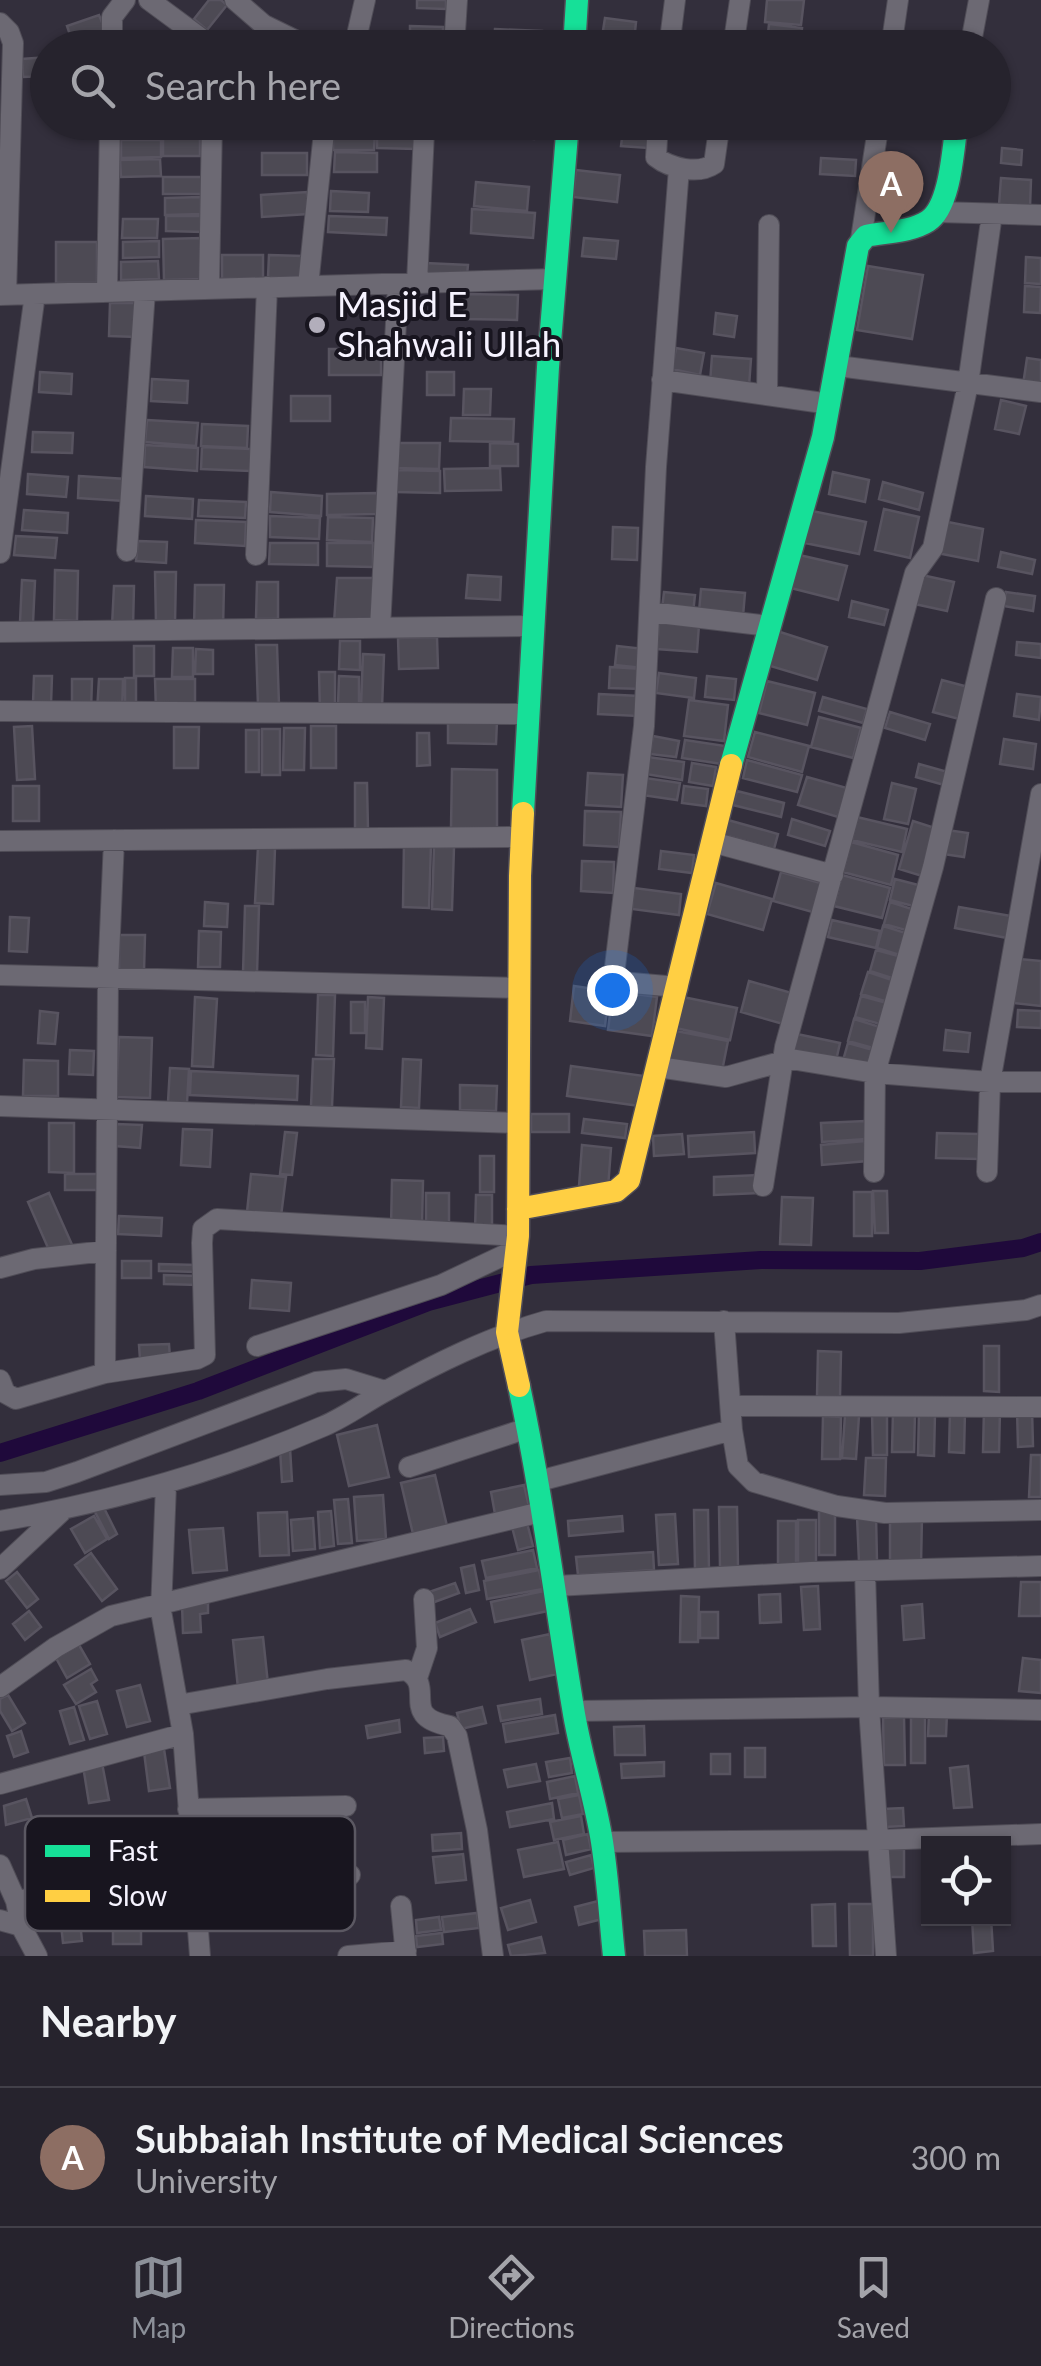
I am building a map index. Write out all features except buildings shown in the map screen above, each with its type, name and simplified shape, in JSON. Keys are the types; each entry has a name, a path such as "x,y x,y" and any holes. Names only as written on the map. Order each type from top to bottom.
{"street":[{"path":"112,30 112,17 125,0"},
{"path":"149,0 190,30"},
{"path":"236,0 274,30"},
{"path":"358,30 364,0"},
{"path":"455,30 457,0"},
{"path":"575,30 577,0"},
{"path":"671,30 675,0"},
{"path":"735,30 740,0"},
{"path":"894,30 898,0"},
{"path":"973,30 979,0"},
{"path":"0,23 10,32 13,43 6,69 3,295 556,279"},
{"path":"107,292 110,140"},
{"path":"209,289 212,140"},
{"path":"308,286 323,140"},
{"path":"380,628 423,140"},
{"path":"567,140 528,714 522,836 517,1249 507,1332 539,1481 540,1512 556,1586 573,1711 602,1842 614,1956"},
{"path":"657,140 656,156 660,162 679,168 708,169 714,164 717,140"},
{"path":"518,1209 616,1192 630,1180 741,723 830,404 877,140"},
{"path":"861,240 929,220 938,212 954,140"},
{"path":"678,987 620,982 614,975 644,726 662,380 679,168"},
{"path":"938,212 1041,216"},
{"path":"763,1186 782,1060 915,573 934,548 968,384 992,214"},
{"path":"766,395 769,225"},
{"path":"256,556 267,287"},
{"path":"128,551 145,291"},
{"path":"0,554 35,294"},
{"path":"838,366 1041,392"},
{"path":"662,380 830,404"},
{"path":"874,1172 874,1073 933,868 996,598"},
{"path":"650,612 769,626"},
{"path":"0,632 533,626"},
{"path":"0,711 528,714"},
{"path":"987,1172 990,1082 1041,794"},
{"path":"0,841 522,836"},
{"path":"106,1372 108,979 114,840"},
{"path":"712,842 833,874"},
{"path":"0,975 519,988"},
{"path":"658,1066 726,1076 782,1060 874,1073 1041,1082"},
{"path":"0,1106 518,1123"},
{"path":"0,1380 5,1394 16,1399 106,1372 196,1360 205,1355 203,1229 216,1220 517,1249"},
{"path":"257,1346 441,1285 517,1249"},
{"path":"0,1268 34,1259 106,1251"},
{"path":"0,1521 166,1485 327,1425 385,1391 507,1332 546,1321 899,1323 1026,1310 1041,1305"},
{"path":"724,1321 738,1466 754,1482 837,1506 885,1513 1041,1510"},
{"path":"0,1485 46,1482 77,1472 316,1382 346,1378 385,1391"},
{"path":"732,1406 1041,1407"},
{"path":"409,1467 528,1428"},
{"path":"539,1481 732,1430"},
{"path":"166,1485 161,1601 183,1734 188,1816"},
{"path":"0,1569 63,1510"},
{"path":"0,1687 56,1647 111,1616 540,1512"},
{"path":"556,1586 865,1570 1041,1566"},
{"path":"865,1570 869,1707 886,1956"},
{"path":"424,1599 427,1648 418,1678 423,1715 429,1722 450,1726 458,1736 476,1830 493,1956"},
{"path":"178,1705 327,1679 406,1670 418,1678"},
{"path":"573,1711 869,1707 1041,1710"},
{"path":"0,1784 183,1734"},
{"path":"188,1810 346,1806"},
{"path":"602,1842 879,1840 1041,1834"},
{"path":"0,1864 16,1901 21,1926 36,1956"},
{"path":"16,1901 25,1900"},
{"path":"348,1956 406,1954 400,1906"},
{"path":"0,1920 21,1926"},
{"path":"198,1931 200,1956"}],"waterway":[{"path":"0,1453 198,1391 428,1302 531,1275 761,1260 920,1261 1023,1248 1041,1242"}],"traffic: fast":[{"path":"575,30 577,0"},
{"path":"523,813 548,367 567,140"},
{"path":"731,765 823,437 858,246 866,236 914,227 936,213 950,175 955,140"},
{"path":"519,1386 576,1725 602,1842 614,1956"}],"traffic: slow":[{"path":"518,1209 616,1191 629,1180 731,765"},
{"path":"519,1386 507,1332 518,1236 523,813"}],"place":[{"name":"Subbaiah Institute of Medical Sciences","path":"891,233"},
{"name":"Masjid E Shahwali Ullah","path":"317,325"}]}
